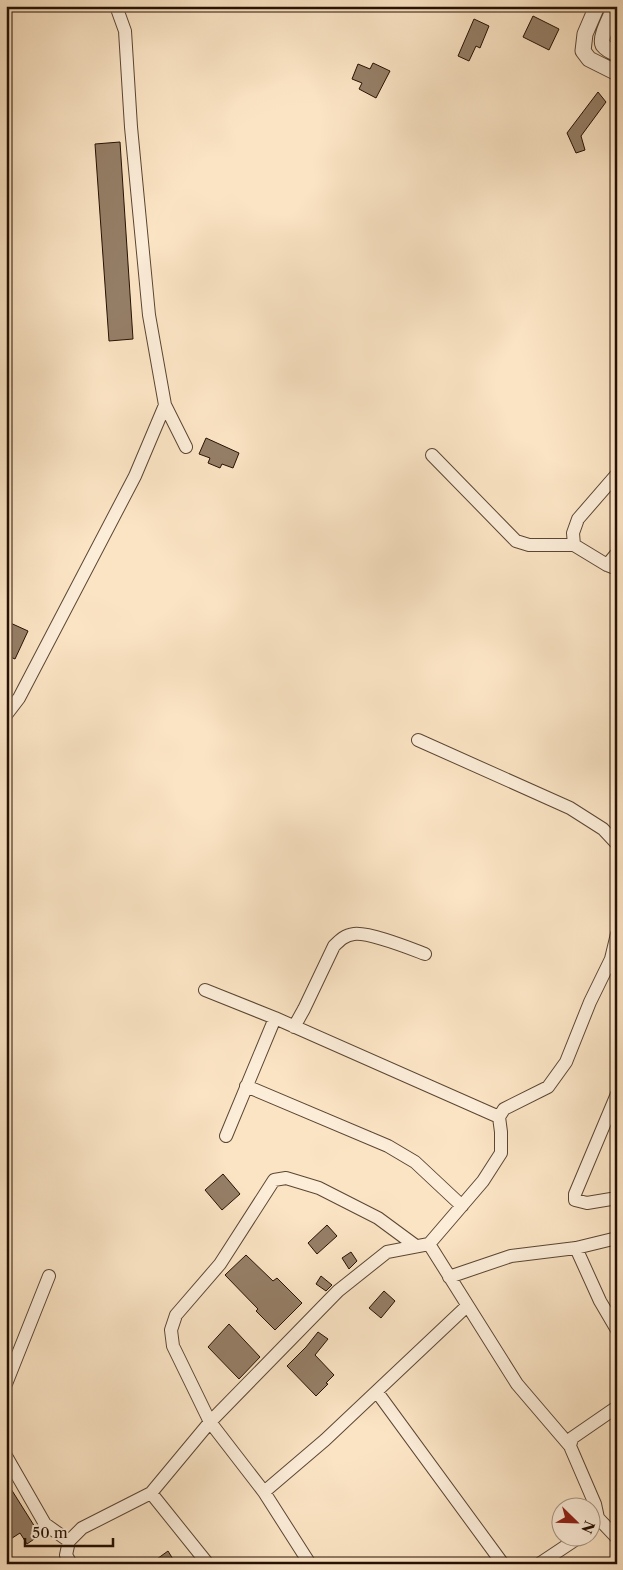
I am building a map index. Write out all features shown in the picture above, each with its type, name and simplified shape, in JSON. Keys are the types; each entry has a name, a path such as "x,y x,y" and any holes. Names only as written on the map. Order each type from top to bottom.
{"street":[{"path":"116,6 125,31 131,126 149,315 165,405 186,447"},
{"path":"597,6 585,34 583,51 590,59 617,73"},
{"path":"615,6 602,37 603,44 607,49 617,54"},
{"path":"6,715 19,698 135,476 165,405"},
{"path":"432,455 516,541 529,545 574,545 612,567 617,553"},
{"path":"574,545 573,533 578,518 617,474"},
{"path":"418,740 570,808 603,828 617,844"},
{"path":"294,1027 334,946 342,938 354,933 379,938 425,954"},
{"path":"71,1564 66,1554 69,1541 82,1528 151,1493 210,1422 338,1291 388,1252 429,1244 484,1181 501,1152 499,1117 504,1109 548,1087 566,1062 590,1002 611,958 617,934"},
{"path":"205,990 275,1018 499,1117"},
{"path":"226,1136 275,1018"},
{"path":"246,1086 388,1146 415,1162 462,1206"},
{"path":"617,1094 575,1194 575,1200 587,1203 617,1198"},
{"path":"310,1564 264,1492 210,1422 173,1346 171,1330 176,1315 220,1264 274,1180 286,1178 319,1188 378,1218 416,1246"},
{"path":"448,1277 511,1256 576,1248 617,1238"},
{"path":"429,1244 448,1277 518,1384 570,1446 592,1498"},
{"path":"576,1248 600,1301 617,1330"},
{"path":"6,1384 49,1276"},
{"path":"264,1492 325,1440 467,1306"},
{"path":"377,1392 503,1564"},
{"path":"570,1446 572,1438 617,1407"},
{"path":"6,1456 45,1524 69,1541"},
{"path":"151,1493 208,1564"},
{"path":"600,1526 617,1538"},
{"path":"539,1564 563,1548"}],"building":[{"path":"533,16 559,29 549,50 523,37"},
{"path":"474,19 489,26 480,48 476,46 469,61 458,56"},
{"path":"373,63 390,71 376,98 359,89 362,83 352,79 358,64 370,69"},
{"path":"598,92 606,102 581,136 585,150 576,153 567,133"},
{"path":"120,142 133,339 109,341 95,144"},
{"path":"206,438 239,453 233,468 222,464 220,468 208,463 210,458 199,454"},
{"path":"6,621 28,631 15,659 6,655"},
{"path":"223,1174 240,1194 222,1210 205,1190"},
{"path":"327,1225 337,1236 317,1254 308,1243"},
{"path":"351,1252 357,1261 349,1269 342,1258"},
{"path":"246,1255 273,1281 277,1278 302,1303 275,1330 256,1311 258,1309 225,1275"},
{"path":"321,1276 332,1285 326,1291 316,1284"},
{"path":"384,1291 395,1301 381,1318 369,1308"},
{"path":"229,1324 260,1357 239,1379 208,1347"},
{"path":"318,1332 328,1339 315,1355 334,1375 316,1396 287,1366"},
{"path":"6,1481 40,1535 27,1544 20,1533 6,1542"},
{"path":"168,1551 176,1564 150,1564"}]}
